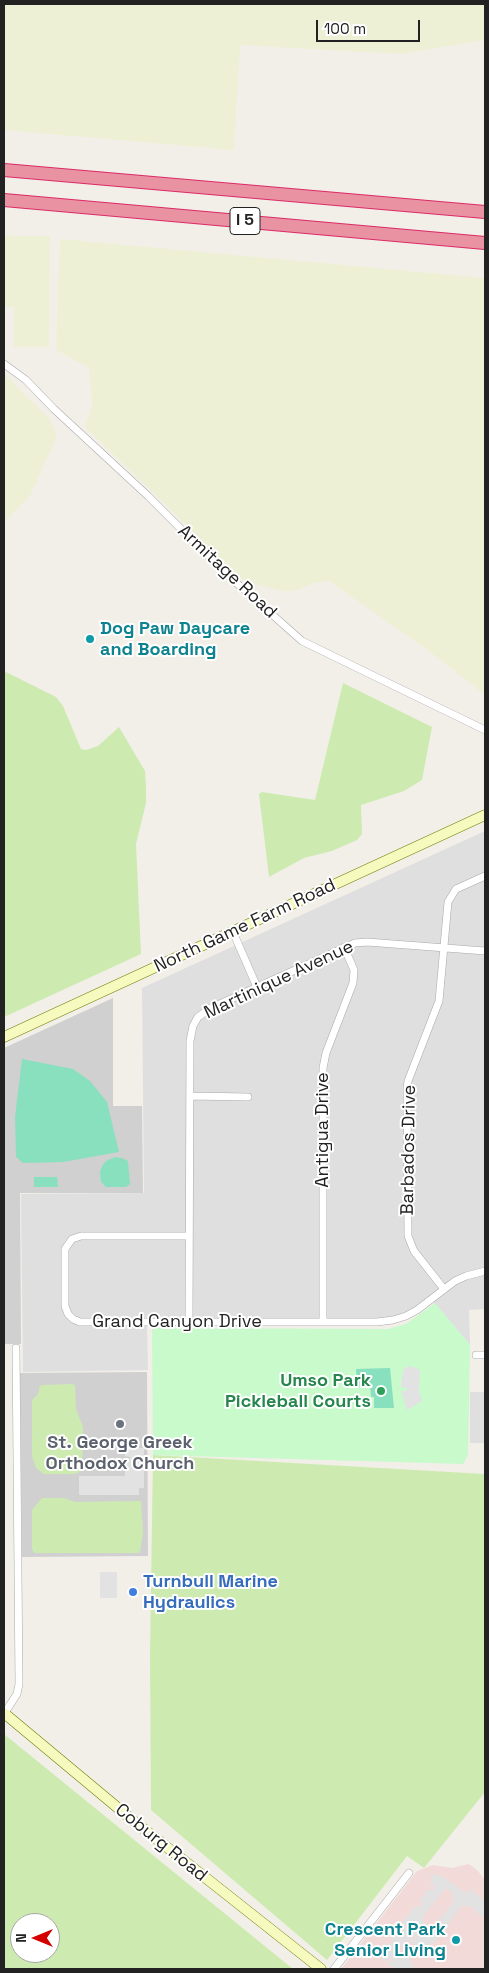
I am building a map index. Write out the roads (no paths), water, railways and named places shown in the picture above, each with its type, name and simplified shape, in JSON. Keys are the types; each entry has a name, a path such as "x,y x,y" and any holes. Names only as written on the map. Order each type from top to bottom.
{"highway":[{"name":"I 5","path":"4,170 485,212"},
{"name":"I 5","path":"4,200 485,243"}],"main road":[{"name":"North Game Farm Road","path":"4,1037 485,815"},
{"name":"Coburg Road","path":"4,1714 130,1818 321,1969"}],"street":[{"name":"Armitage Road","path":"4,364 26,380 223,570 302,641 485,730"},
{"name":"Barbados Drive","path":"444,1289 414,1252 409,1241 407,1228 407,1085 438,1002 446,907 452,894 460,887 485,876"},
{"path":"233,932 257,987"},
{"name":"Martinique Avenue","path":"189,1322 190,1036 195,1022 211,1008 355,943 367,942 485,951"},
{"name":"Antigua Drive","path":"323,1322 323,1068 326,1053 353,984 354,970 344,947"},
{"path":"190,1096 248,1097"},
{"name":"Grand Canyon Drive","path":"189,1236 81,1236 72,1239 65,1249 65,1306 68,1314 80,1322 323,1322 393,1320 417,1310 444,1289 466,1276 485,1272"},
{"path":"4,1714 18,1692 19,1684 16,1348"},
{"path":"476,1355 485,1355"},
{"path":"334,1969 409,1873"}],"place":[{"name":"Dog Paw Daycare and Boarding","path":"90,639"},
{"name":"Umso Park Pickleball Courts","path":"381,1391"},
{"name":"St. George Greek Orthodox Church","path":"120,1424"},
{"name":"Turnbull Marine Hydraulics","path":"133,1592"},
{"name":"Crescent Park Senior Living","path":"456,1940"}]}
